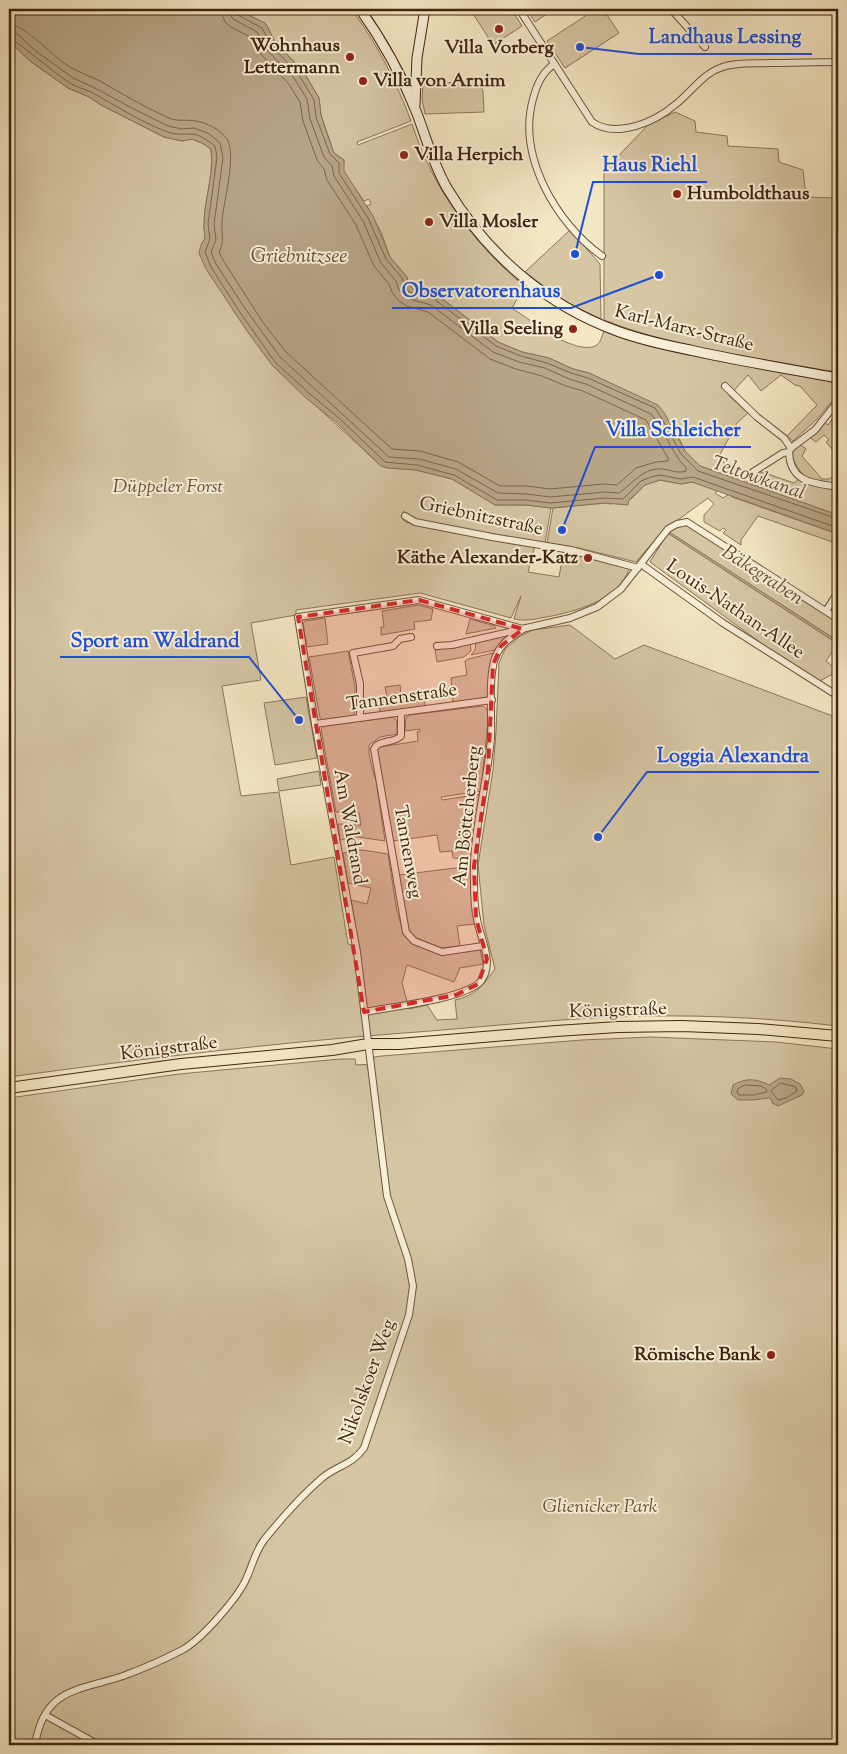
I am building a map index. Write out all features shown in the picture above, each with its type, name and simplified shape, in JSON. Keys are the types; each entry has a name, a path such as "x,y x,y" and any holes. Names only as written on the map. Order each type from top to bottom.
{"main road":[{"name":"Königstraße","path":"9,1088 181,1064 556,1030 665,1026 758,1029 838,1036"}],"street":[{"name":"Karl-Marx-Straße","path":"360,9 390,57 416,111 434,162 448,188 479,234 510,266 534,286 555,301 602,325 644,340 838,378"},
{"path":"416,111 417,58 425,9"},
{"path":"519,9 592,122 606,128 621,130 652,119 674,106 706,76 722,67 750,64 838,62"},
{"path":"671,9 705,47"},
{"path":"554,64 544,72 532,103 529,135 534,156 554,203 572,228 591,248 602,256"},
{"path":"725,386 756,417 784,438 790,450 792,465 803,480 838,487"},
{"path":"753,472 790,450 814,430 838,401"},
{"name":"Griebnitzstraße","path":"405,516 415,522 571,550 640,566"},
{"path":"437,646 452,645 523,629 576,616 598,607 621,589 668,529 677,524 687,522 838,619"},
{"name":"Louis-Nathan-Allee","path":"640,566 723,623 838,696"},
{"path":"826,611 838,592"},
{"name":"Am Waldrand","path":"368,1047 357,952 298,617 419,600 523,629"},
{"name":"Am Böttcherberg","path":"364,1012 456,995 470,989 482,979 487,959 476,918 474,866 488,770 493,671 496,655 505,642 523,629"},
{"path":"360,718 360,684 354,653 393,646 400,639 411,638"},
{"name":"Tannenstraße","path":"316,724 492,700"},
{"name":"Tannenweg","path":"401,713 401,736 397,740 380,743 374,749 406,932 414,941 442,952 483,946"},
{"name":"Nikolskoer Weg","path":"35,1745 37,1732 45,1715 65,1693 123,1676 183,1650 207,1632 244,1583 254,1556 265,1539 314,1485 331,1471 351,1463 364,1448 408,1315 413,1286 408,1259 388,1196 368,1047"},
{"path":"45,1715 100,1745"}],"highlighted area":[{"path":"419,600 523,629 501,646 493,665 488,770 474,866 476,918 487,959 478,984 456,995 364,1012 298,617"}],"green space":[{"path":"236,9 351,9 385,63 411,121 357,142 358,145 412,124 431,171 456,213 471,233 524,286 512,308 541,328 541,330 569,343 584,347 597,345 604,331 658,348 685,354 824,379 835,384 838,394 817,419 793,441 787,436 817,405 800,386 795,385 781,375 761,391 748,375 729,396 748,413 737,423 718,458 741,474 737,479 700,466 685,451 677,434 614,385 549,358 522,352 498,342 436,294 412,288 408,283 407,277 390,257 381,232 367,206 371,204 369,199 364,201 343,171 344,160 334,153 321,115 319,98 303,71 275,42 266,24"},
{"path":"470,9 511,9 522,26 493,45"},
{"path":"526,9 554,9 535,22"},
{"path":"596,9 603,9 619,33 565,68 547,41"},
{"name":"Düppeler Forst","path":"9,41 30,61 68,88 89,97 164,137 182,141 192,139 211,149 211,171 204,216 205,238 201,245 235,313 272,365 381,466 416,470 452,479 495,505 526,505 551,508 545,543 415,520 404,511 403,518 405,522 512,544 535,546 528,572 559,577 563,554 629,569 617,588 597,602 552,616 533,619 514,619 521,596 511,618 420,593 296,610 296,615 251,623 261,680 222,686 241,796 279,792 291,865 334,857 348,944 359,947 351,900 367,904 371,888 348,883 343,853 362,850 388,854 397,912 404,934 410,942 440,954 480,949 483,964 460,968 454,982 407,965 402,983 409,1009 427,1005 437,1020 457,1019 455,1000 474,992 495,969 484,925 478,865 493,770 499,663 505,649 520,636 533,630 570,625 615,659 644,645 838,718 838,1026 782,1020 725,1017 641,1016 587,1018 256,1047 9,1077"},
{"path":"479,80 483,92 484,112 425,114 422,99 423,85"},
{"path":"675,112 695,121 696,132 727,136 728,146 778,149 779,162 803,170 806,197 834,198 838,195 838,371 768,361 712,350 658,337 604,320 604,171 648,125"},
{"path":"570,230 600,264 601,319 562,300 525,272"},
{"path":"838,411 838,450 835,447 832,449 826,442 829,440 824,435 816,442 809,437 824,422 828,425"},
{"path":"800,444 806,449 802,456 822,479 829,479 838,473 838,484 814,480 800,471 791,455"},
{"path":"762,472 794,483 799,479 838,489 838,515 741,481 745,478 751,480"},
{"path":"660,480 681,484 692,482 718,490 715,493 723,498 729,494 732,497 838,534 838,544 758,516 741,540 741,545 723,533 726,530 723,528 720,531 704,522 704,515 714,504 708,498 666,527 636,562 579,548 547,543 553,508 611,504 631,499 645,485"},
{"path":"687,525 838,623 838,647 836,646 826,661 838,671 820,681 776,654 650,562 665,535 678,526"},
{"path":"419,605 433,609 431,620 414,622 415,629 381,635 381,627 384,627 382,611"},
{"path":"325,618 328,644 307,647 303,623 305,621"},
{"path":"470,619 495,626 496,628 466,634"},
{"path":"511,634 502,640 495,650 471,655 475,650 476,642"},
{"path":"470,643 471,651 464,657 437,662 435,650"},
{"path":"348,651 355,687 354,716 322,720 320,718 309,657"},
{"path":"493,653 488,697 453,703 451,678 467,675 465,661 468,659"},
{"path":"400,685 401,695 424,692 425,706 380,712 379,698 387,697 385,687"},
{"path":"306,697 317,758 275,765 264,703"},
{"path":"483,706 489,711 481,791 441,797 442,800 481,794 472,860 453,858 452,851 440,852 437,835 393,841 377,750 380,747 418,741 417,732 420,729 405,731 406,718 409,715"},
{"path":"393,717 397,721 397,734 380,737 369,745 385,841 358,837 340,840 338,824 361,825 359,813 336,812 321,729 324,726"},
{"path":"319,771 321,785 279,791 277,779"},
{"path":"471,866 475,924 457,926 460,946 441,948 408,933 399,875"},
{"name":"Glienicker Park","path":"651,1037 776,1042 838,1049 838,1745 9,1745 9,1098 179,1074 340,1059 355,1059 356,1065 373,1064 374,1057 382,1056 582,1040"}],"water":[{"name":"Griebnitzsee","path":"9,9 236,9 263,22 266,24 275,42 303,71 319,98 321,115 334,153 344,160 344,171 373,216 390,257 407,277 408,283 412,288 436,294 498,342 522,352 549,358 573,369 589,373 658,405 685,451 700,466 838,515 838,534 692,482 681,484 660,480 645,485 629,500 628,505 605,503 551,508 526,505 495,505 452,479 416,470 381,466 336,422 306,398 272,365 206,269 199,253 205,238 204,216 211,171 211,149 192,139 182,141 164,137 89,97 68,88 30,61 9,41"},
{"name":"Bäkegraben","path":"671,533 838,641 838,644 669,534"},
{"path":"780,1078 791,1079 800,1084 804,1091 802,1095 778,1106 772,1103 772,1100 769,1098 738,1100 731,1094 733,1085 742,1081 755,1080 769,1085"}],"place":[{"name":"Villa Vorberg","path":"499,29"},
{"name":"Landhaus Lessing","path":"580,47"},
{"name":"Wohnhaus Lettermann","path":"350,57"},
{"name":"Villa von Arnim","path":"363,81"},
{"name":"Villa Herpich","path":"404,155"},
{"name":"Humboldthaus","path":"677,194"},
{"name":"Villa Mosler","path":"429,222"},
{"name":"Haus Riehl","path":"575,254"},
{"name":"Observatorenhaus","path":"659,275"},
{"name":"Villa Seeling","path":"573,329"},
{"name":"Villa Schleicher","path":"562,530"},
{"name":"Käthe Alexander-Katz","path":"588,558"},
{"name":"Sport am Waldrand","path":"299,720"},
{"name":"Loggia Alexandra","path":"598,837"},
{"name":"Römische Bank","path":"771,1355"}],"water label":[{"name":"Teltowkanal","path":"758,479"}]}
